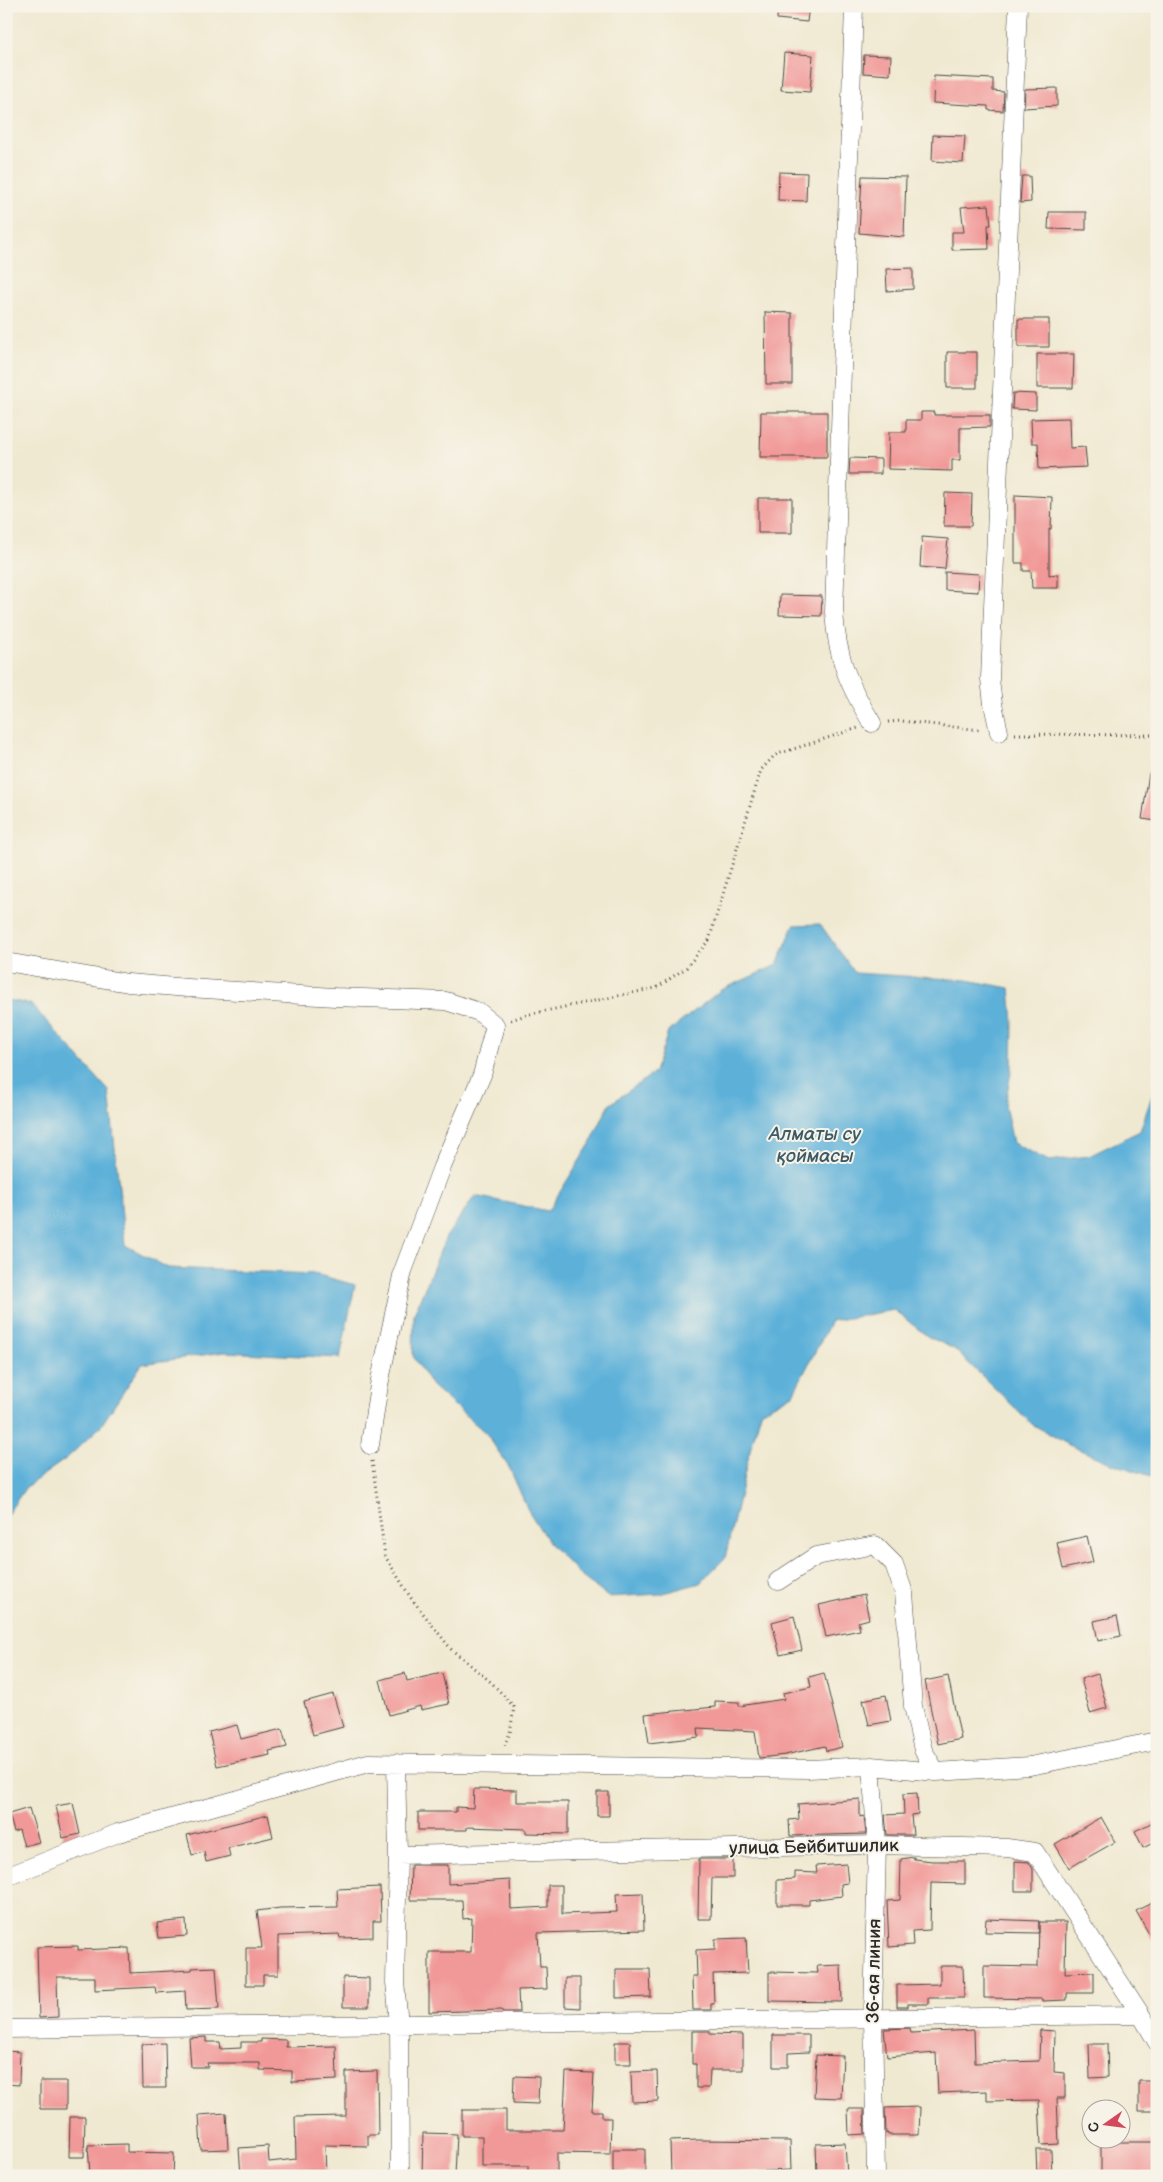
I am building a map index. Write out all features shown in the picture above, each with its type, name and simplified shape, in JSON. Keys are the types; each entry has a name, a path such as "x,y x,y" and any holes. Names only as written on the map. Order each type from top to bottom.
{"street":[{"path":"854,6 834,612 836,641 845,671 856,698 872,724"},
{"path":"999,732 993,704 991,669 1018,6"},
{"path":"6,962 128,982 188,988 335,998 446,1001 479,1012 495,1025 482,1075 442,1167 403,1271 379,1385 370,1445"},
{"path":"778,1582 816,1556 875,1545 894,1564 904,1593 913,1706 923,1750 936,1772"},
{"path":"6,1877 118,1833 368,1763 808,1769 871,1766 936,1772 1030,1766 1157,1741"},
{"path":"396,1763 398,1855 395,1982 399,2024 400,2176"},
{"name":"36-ая линия","path":"871,1766 877,1845 872,2017 876,2176"},
{"name":"улица Бейбитшилик","path":"398,1855 877,1845 1006,1848 1035,1852 1141,2015"},
{"path":"6,2029 1141,2015 1157,2042"}],"path":[{"path":"526,1014 656,988 686,968 709,940 761,770 775,756 872,724 902,721 1020,735 1157,736"},
{"path":"370,1445 386,1556 411,1598 451,1650 492,1683 514,1707 510,1733 496,1764"}],"water":[{"name":"Алматы су қоймасы","path":"820,924 855,973 967,980 1010,988 1013,1022 1012,1066 1005,1105 1013,1143 1049,1161 1089,1156 1140,1131 1157,1081 1157,1478 1111,1463 1069,1445 1032,1424 954,1349 927,1336 894,1310 831,1321 793,1394 761,1412 750,1450 725,1558 700,1583 660,1594 608,1597 581,1576 549,1543 528,1510 510,1469 486,1433 432,1386 413,1356 414,1314 446,1237 475,1196 548,1211 590,1144 609,1105 655,1072 668,1032 721,990 777,965 794,925"},
{"path":"6,1000 31,1004 109,1091 125,1245 168,1268 315,1274 355,1285 340,1358 224,1352 142,1364 100,1427 67,1458 26,1487 6,1516"}],"building":[{"path":"778,6 809,6 807,22 777,19"},
{"path":"784,53 813,55 810,92 781,90"},
{"path":"864,55 891,56 890,75 863,73"},
{"path":"934,76 993,79 993,91 1004,92 1003,111 988,110 988,106 933,103"},
{"path":"1057,88 1057,106 1024,108 1025,89"},
{"path":"933,135 965,136 963,163 932,161"},
{"path":"779,172 807,173 806,201 778,200"},
{"path":"862,176 906,177 904,237 859,233"},
{"path":"1022,176 1030,176 1031,202 1020,203"},
{"path":"989,205 991,225 988,225 989,249 952,250 952,232 964,232 961,207"},
{"path":"1049,212 1086,212 1086,230 1048,229"},
{"path":"913,268 913,289 887,291 886,269"},
{"path":"765,312 792,313 792,384 766,384"},
{"path":"1018,319 1049,319 1049,347 1018,347"},
{"path":"947,352 977,352 977,388 947,388"},
{"path":"1037,354 1074,354 1073,388 1037,388"},
{"path":"1013,393 1036,394 1036,410 1012,409"},
{"path":"761,412 827,412 827,457 760,457"},
{"path":"921,412 934,412 934,415 990,415 990,427 960,428 960,460 952,460 952,471 888,469 889,432 906,432 906,420 921,420"},
{"path":"1069,418 1070,448 1085,447 1087,467 1039,469 1038,443 1032,443 1031,419"},
{"path":"850,458 881,459 881,474 849,474"},
{"path":"945,493 972,494 971,526 944,526"},
{"path":"1015,495 1052,497 1051,529 1049,529 1049,575 1058,574 1058,588 1032,588 1031,571 1023,571 1023,563 1015,563"},
{"path":"758,498 792,498 792,533 758,533"},
{"path":"922,537 948,539 945,569 920,567"},
{"path":"945,572 979,574 978,592 945,590"},
{"path":"780,595 822,596 821,616 779,615"},
{"path":"1149,773 1157,773 1157,821 1142,819"},
{"path":"1087,1536 1093,1562 1063,1569 1057,1543"},
{"path":"864,1595 869,1619 858,1622 860,1630 826,1637 819,1605"},
{"path":"794,1616 802,1650 780,1655 772,1622"},
{"path":"1117,1616 1121,1636 1098,1641 1094,1621"},
{"path":"405,1673 407,1681 442,1673 449,1704 421,1710 420,1706 389,1715 380,1680"},
{"path":"824,1673 842,1747 826,1751 825,1746 785,1755 759,1758 755,1731 698,1728 699,1737 649,1743 645,1714 715,1707 715,1701 739,1702 739,1706 784,1699 783,1693 811,1687 809,1677"},
{"path":"1098,1674 1107,1708 1090,1713 1081,1679"},
{"path":"948,1676 961,1739 938,1744 925,1681"},
{"path":"333,1694 343,1727 313,1735 304,1702"},
{"path":"886,1695 891,1721 869,1725 863,1700"},
{"path":"237,1725 241,1739 282,1729 287,1747 269,1751 270,1755 217,1766 209,1732"},
{"path":"474,1789 517,1790 517,1802 568,1802 568,1834 526,1833 526,1829 467,1827 467,1830 418,1830 418,1812 456,1812 456,1807 473,1808"},
{"path":"597,1792 609,1792 609,1816 597,1816"},
{"path":"917,1793 918,1814 911,1815 913,1835 887,1835 885,1815 904,1814 903,1794"},
{"path":"860,1799 860,1817 864,1816 866,1834 790,1836 789,1820 799,1819 798,1804"},
{"path":"73,1803 80,1834 63,1838 56,1806"},
{"path":"29,1808 39,1842 24,1846 19,1830 14,1832 9,1814"},
{"path":"268,1815 273,1837 228,1848 230,1856 206,1862 204,1852 192,1855 187,1835"},
{"path":"1101,1817 1115,1842 1069,1868 1055,1844"},
{"path":"1157,1820 1157,1841 1143,1848 1135,1831"},
{"path":"914,1857 914,1859 932,1861 965,1861 965,1884 931,1883 930,1930 912,1931 913,1945 889,1947 887,1901 900,1900 901,1859"},
{"path":"699,1859 733,1859 733,1878 712,1878 711,1919 698,1919"},
{"path":"1015,1861 1029,1862 1033,1869 1033,1891 1015,1891"},
{"path":"846,1864 848,1883 841,1884 842,1896 809,1900 809,1905 777,1905 777,1880 795,1879 795,1872 817,1873 816,1866"},
{"path":"411,1865 448,1865 448,1884 510,1880 511,1909 548,1907 548,1885 562,1885 562,1914 617,1912 616,1894 643,1893 644,1930 538,1933 540,1967 546,1967 547,1989 518,1990 519,2012 502,2012 502,2010 429,2012 429,1952 471,1952 472,1918 463,1919 462,1900 410,1900"},
{"path":"380,1887 381,1921 373,1921 373,1937 340,1938 339,1934 278,1936 278,1975 263,1975 263,1985 246,1985 246,1948 262,1948 257,1911 280,1908 338,1907 337,1889"},
{"path":"1157,1900 1157,1948 1136,1911"},
{"path":"986,1919 1039,1921 1039,1933 985,1932"},
{"path":"186,1920 187,1936 159,1938 157,1923"},
{"path":"1039,1922 1066,1922 1065,1973 1094,1972 1094,1993 1067,1993 1067,2000 1042,2001 1042,1999 984,1998 984,1966 1038,1967"},
{"path":"746,1938 748,1973 713,1974 714,2004 711,2004 711,2010 693,2010 692,1976 697,1976 696,1950 715,1949 715,1939"},
{"path":"78,1946 78,1950 129,1948 130,1973 216,1967 219,2009 186,2010 185,1991 156,1993 155,1987 95,1990 95,1977 57,1977 58,2017 39,2018 37,1947"},
{"path":"841,1965 842,2002 769,2001 769,1972 818,1973 817,1966"},
{"path":"940,1966 963,1966 964,1998 928,1998 928,2004 908,2004 908,2007 897,2007 897,1985 940,1984"},
{"path":"616,1969 650,1969 651,1997 616,1998"},
{"path":"343,1977 369,1978 369,2007 343,2007"},
{"path":"565,1978 580,1978 580,2008 565,2007"},
{"path":"910,2028 911,2033 974,2030 975,2063 1039,2061 1040,2030 1055,2031 1054,2072 1065,2073 1065,2098 1057,2098 1059,2144 1041,2145 1039,2100 987,2101 987,2091 938,2093 936,2053 887,2057 884,2029"},
{"path":"692,2031 710,2031 710,2034 743,2035 743,2070 710,2070 709,2088 696,2088 696,2064 692,2064"},
{"path":"773,2035 809,2035 809,2052 788,2053 788,2067 773,2067"},
{"path":"206,2037 206,2042 220,2042 221,2049 241,2048 241,2042 261,2042 261,2039 286,2040 286,2047 336,2046 337,2080 292,2082 292,2071 260,2070 260,2063 207,2063 208,2067 191,2067 189,2038"},
{"path":"615,2042 630,2042 631,2064 615,2064"},
{"path":"165,2043 166,2088 143,2088 142,2044"},
{"path":"1089,2044 1107,2044 1108,2077 1090,2078"},
{"path":"6,2051 20,2052 19,2085 6,2084"},
{"path":"816,2055 843,2056 841,2098 814,2097"},
{"path":"377,2071 378,2135 368,2135 368,2146 325,2145 326,2176 241,2176 239,2148 268,2146 269,2162 296,2159 295,2117 346,2116 346,2072"},
{"path":"657,2071 658,2101 632,2102 631,2072"},
{"path":"566,2072 594,2073 592,2111 602,2111 602,2118 611,2118 610,2154 557,2153 557,2173 528,2173 528,2166 482,2166 482,2136 462,2136 462,2110 506,2110 506,2130 563,2130"},
{"path":"514,2076 539,2077 538,2104 513,2103"},
{"path":"40,2081 66,2081 66,2109 40,2109"},
{"path":"1139,2081 1157,2081 1157,2111 1139,2111"},
{"path":"920,2107 919,2135 886,2134 885,2108"},
{"path":"848,2109 864,2109 865,2134 849,2135"},
{"path":"226,2113 228,2149 201,2150 199,2115"},
{"path":"70,2117 85,2117 84,2157 69,2157"},
{"path":"423,2133 457,2134 455,2176 422,2176"},
{"path":"670,2141 790,2141 791,2170 671,2175"},
{"path":"1130,2142 1157,2142 1157,2176 1139,2176 1139,2173 1101,2173 1101,2150 1130,2150"},
{"path":"845,2143 847,2176 817,2176 816,2144"},
{"path":"127,2144 127,2152 174,2153 173,2176 143,2176 143,2174 90,2175 88,2145"},
{"path":"613,2149 645,2149 645,2172 613,2173"},
{"path":"1036,2150 1051,2150 1052,2176 1037,2176"}]}
